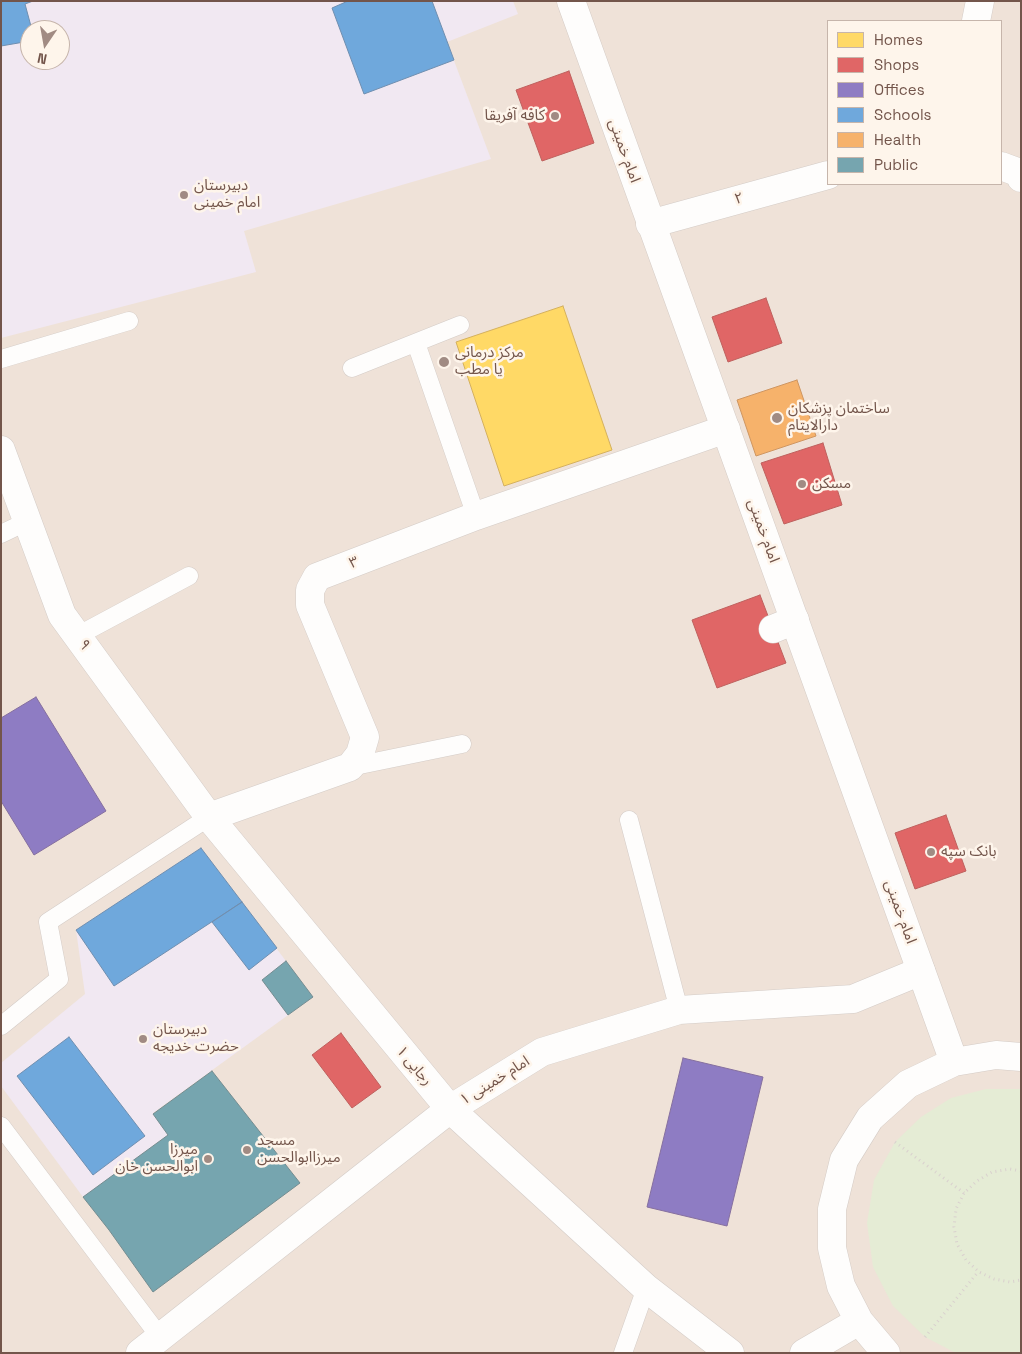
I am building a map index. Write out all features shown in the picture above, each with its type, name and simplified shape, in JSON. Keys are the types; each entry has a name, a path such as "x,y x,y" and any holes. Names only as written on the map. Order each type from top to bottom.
{"street":[{"name":"امام خمینی","path":"571,1 650,224 726,429 784,625 921,971 954,1062"},
{"path":"976,20 980,1"},
{"path":"1002,166 1020,172 1021,178"},
{"name":"۲","path":"650,224 827,175"},
{"name":"۳","path":"350,767 360,754 365,737 310,605 310,590 317,577 476,516 726,429"},
{"name":"۹","path":"1,450 62,616 209,817"},
{"path":"209,817 350,767"},
{"name":"رجایی ۱","path":"209,817 450,1109 646,1288 730,1353"},
{"name":"امام خمینی ۱","path":"150,1345 450,1109 542,1052 679,1010 853,999 921,971"},
{"path":"886,1353 859,1320 841,1286 832,1248 832,1210 844,1160 870,1118 908,1084 954,1062 996,1055 1021,1056"},
{"path":"804,1353 859,1320"}],"lane":[{"path":"1,359 129,321"},
{"path":"352,368 460,325"},
{"path":"416,342 476,516"},
{"path":"1,534 28,521"},
{"path":"77,636 189,576"},
{"path":"350,767 462,744"},
{"path":"1,1026 59,979 48,922 209,817"},
{"path":"629,820 679,1010"},
{"path":"1,1126 150,1345"},
{"path":"622,1353 646,1288"}],"path":[{"path":"895,1142 964,1193"},
{"path":"1021,1171 992,1172 977,1181 964,1193 956,1209 954,1227 957,1244 966,1260 979,1272 994,1279 1010,1282 1021,1280"},
{"path":"925,1337 979,1272"}],"shaded area":[{"path":"1,1 1021,1 1021,1353 1,1353"},
{"name":"دبیرستان امام خمینی","path":"1,1 513,1 518,14 447,42 491,159 244,231 256,272 1,338"},
{"name":"دبیرستان حضرت خدیجه","path":"201,848 313,997 153,1113 168,1135 83,1197 1,1086 1,1063 85,994 76,930"}],"green space":[{"path":"986,1089 1021,1089 1021,1353 956,1353 925,1337 893,1306 873,1267 867,1223 874,1180 895,1142 921,1117 951,1098"}],"building: Homes":[{"path":"563,306 612,450 504,486 456,342"}],"building: Shops":[{"name":"کافه آفریقا","path":"569,71 594,143 542,161 516,90"},
{"path":"766,298 782,343 728,362 712,317"},
{"name":"مسکن","path":"823,443 842,505 784,524 761,463"},
{"path":"760,595 786,663 717,688 692,620"},
{"name":"بانک سپه","path":"946,815 966,871 915,889 895,833"},
{"path":"341,1033 381,1087 352,1108 312,1055"}],"building: Offices":[{"path":"36,697 106,811 34,855 1,801 1,718"},
{"path":"683,1058 763,1077 727,1226 647,1207"}],"building: Schools":[{"path":"1,1 33,1 25,4 29,20 20,20 20,43 1,46"},
{"path":"348,1 432,1 454,60 364,94 332,8"},
{"path":"201,848 242,902 114,986 76,930"},
{"path":"242,902 277,948 249,970 212,922"},
{"path":"69,1037 145,1136 93,1175 17,1076"}],"building: Health":[{"name":"ساختمان پزشکان دارالایتام","path":"797,380 816,436 756,456 737,400"}],"building: Public":[{"path":"286,961 313,997 288,1015 262,980"},
{"name":"میرزا ابوالحسن خان","path":"212,1071 300,1183 153,1292 83,1197 168,1135 153,1114"}],"place":[{"name":"کافه آفریقا","path":"555,116"},
{"name":"دبیرستان امام خمینی","path":"184,195"},
{"name":"مرکز درمانی یا مطب","path":"444,362"},
{"name":"ساختمان پزشکان دارالایتام","path":"777,418"},
{"name":"مسکن","path":"802,484"},
{"name":"بانک سپه","path":"931,852"},
{"name":"دبیرستان حضرت خدیجه","path":"143,1039"},
{"name":"مسجد میرزاابوالحسن","path":"247,1150"},
{"name":"میرزا ابوالحسن خان","path":"208,1159"}]}
